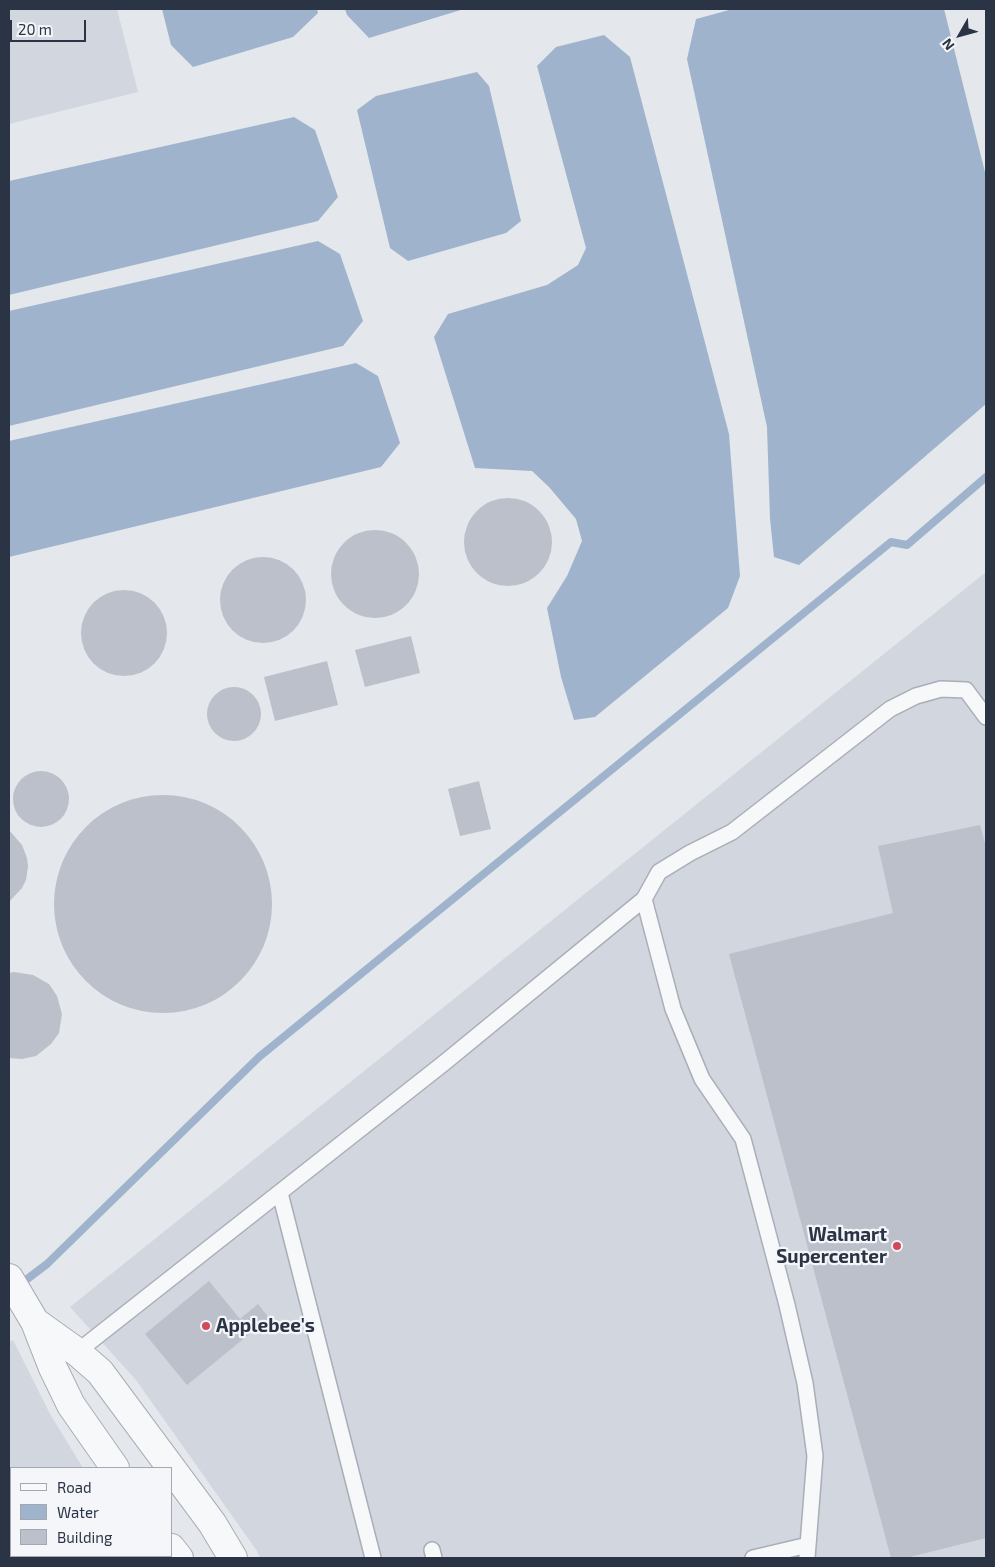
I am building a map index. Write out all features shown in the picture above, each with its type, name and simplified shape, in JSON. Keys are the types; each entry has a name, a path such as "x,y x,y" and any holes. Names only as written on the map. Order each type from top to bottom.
{"street":[{"path":"9,1278 35,1322 53,1368 72,1405 114,1467"},
{"path":"35,1322 78,1352 100,1372 170,1467"},
{"path":"172,1470 212,1524 233,1558"}],"lane":[{"path":"78,1352 444,1063 644,899 659,872 690,853 732,832 890,709 916,696 940,689 966,690 986,717"},
{"path":"644,899 673,1009 702,1079 744,1140 805,1383 815,1456 808,1552 753,1558"},
{"path":"280,1193 373,1558"}],"shaded area":[{"path":"9,9 117,9 138,92 9,124"},
{"path":"986,572 986,1558 260,1558 257,1551 136,1380 70,1307"},
{"path":"13,1340 50,1414 82,1467 10,1467 10,1557 153,1558 9,1558 9,1342"}],"water":[{"path":"162,9 317,9 318,13 293,37 193,67 171,45"},
{"path":"345,9 464,9 369,38 347,15"},
{"path":"733,9 944,9 986,176 986,404 799,565 774,557 770,519 767,427 687,59 696,19"},
{"path":"604,35 630,57 729,434 740,576 728,608 595,717 574,720 561,677 547,608 567,576 582,541 576,519 549,487 532,471 475,468 434,337 448,314 547,285 578,265 586,248 537,66 556,47"},
{"path":"477,72 489,86 521,221 506,233 408,261 390,248 357,110 376,96"},
{"path":"294,117 315,130 338,197 318,221 9,295 9,181"},
{"path":"318,241 340,254 363,321 343,346 9,426 9,311"},
{"path":"356,363 378,376 400,443 381,467 9,557 9,441"}],"building":[{"path":"508,498 525,502 539,511 548,525 552,542 548,559 539,573 525,582 508,586 491,582 477,573 468,559 464,542 468,525 477,511 491,502"},
{"path":"375,530 392,533 406,543 416,557 419,574 416,591 406,605 392,615 375,618 358,615 344,605 334,591 331,574 334,557 344,543 358,533"},
{"path":"263,557 279,560 287,564 299,576 303,584 306,600 303,616 299,624 287,636 279,640 263,643 247,640 239,636 227,624 223,616 220,600 223,584 227,576 239,564 247,560"},
{"path":"116,590 132,590 141,593 155,602 164,616 167,633 164,650 155,664 141,673 132,676 116,676 100,669 88,657 81,641 81,625 88,609 100,597"},
{"path":"411,636 420,673 365,687 355,650"},
{"path":"327,661 338,705 275,721 264,677"},
{"path":"234,687 244,689 253,695 259,704 261,714 259,724 253,733 244,739 234,741 224,739 215,733 209,724 207,714 209,704 215,695 224,689"},
{"path":"36,771 46,771 61,779 67,788 69,799 67,810 61,819 46,827 36,827 25,822 18,815 13,804 13,794 18,783 25,776"},
{"path":"479,781 491,829 460,836 448,789"},
{"path":"163,795 184,797 205,804 214,808 240,827 259,853 263,862 270,883 272,904 270,925 263,946 259,955 240,981 214,1000 205,1004 184,1011 163,1013 142,1011 121,1004 112,1000 86,981 67,955 63,946 56,925 54,904 56,883 63,862 67,853 86,827 112,808 121,804 142,797"},
{"name":"Walmart Supercenter","path":"980,825 986,847 986,1538 906,1558 891,1558 729,954 893,913 878,846"},
{"path":"9,830 22,845 28,866 26,880 22,888 9,902"},
{"path":"9,973 33,975 49,984 57,996 62,1014 59,1033 51,1044 36,1056 22,1059 9,1058"},
{"name":"Applebee's","path":"209,1281 240,1319 258,1304 269,1318 187,1385 145,1334"}],"waterway":[{"path":"18,1286 47,1264 259,1057 891,542 907,545 986,477"}],"place":[{"name":"Walmart Supercenter","path":"897,1246"},
{"name":"Applebee's","path":"206,1326"}]}
